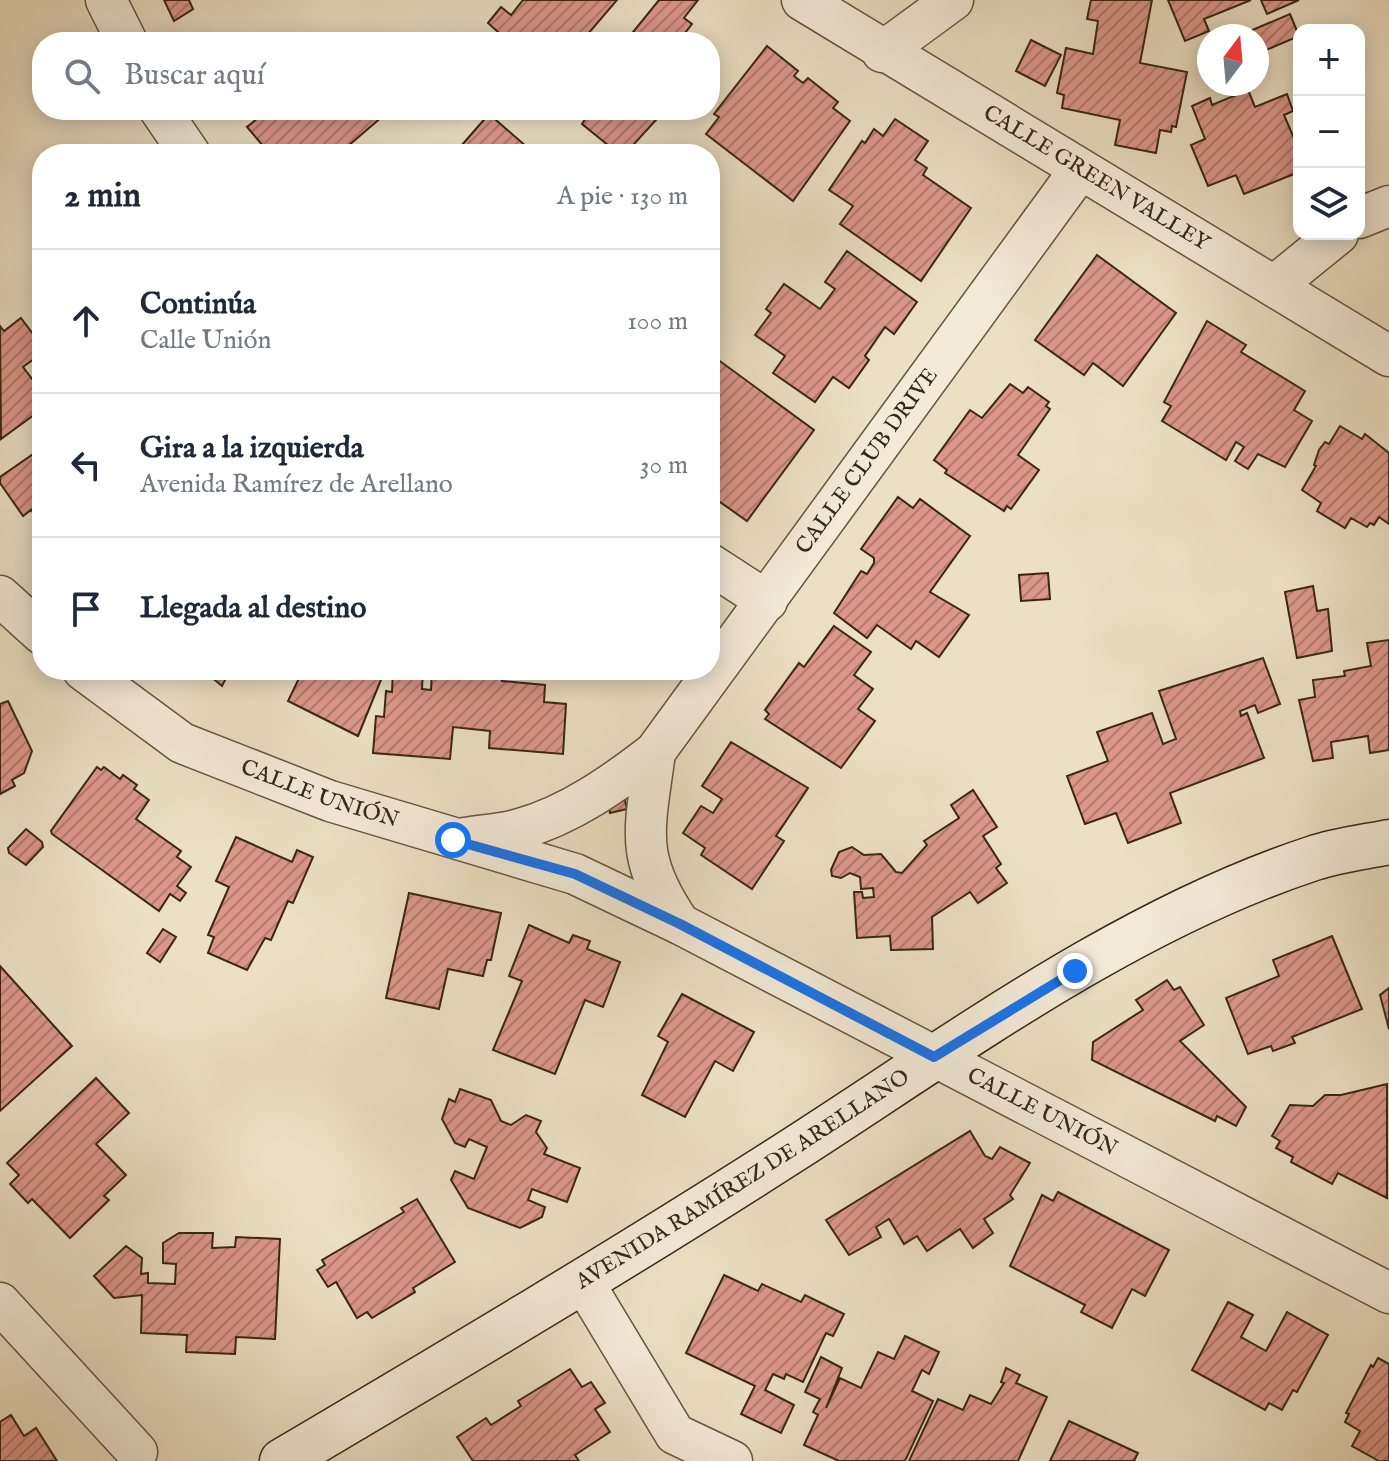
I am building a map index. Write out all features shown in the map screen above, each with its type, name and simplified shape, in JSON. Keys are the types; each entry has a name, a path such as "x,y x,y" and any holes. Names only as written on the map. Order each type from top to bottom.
{"street":[{"path":"106,0 122,32"},
{"name":"CALLE GREEN VALLEY","path":"802,0 882,52 1389,356"},
{"path":"882,52 953,0"},
{"path":"167,120 183,144"},
{"name":"CALLE CLUB DRIVE","path":"720,664 1079,171"},
{"path":"1365,216 1389,206"},
{"path":"1274,286 1331,240"},
{"path":"720,570 767,601"},
{"path":"0,596 32,625"},
{"name":"CALLE UNIÓN","path":"97,680 182,743 330,801 575,874 680,924 1389,1293"},
{"name":"CALLE CLUB DRIVE","path":"453,840 521,829 610,787 655,752 708,680"},
{"name":"CALLE CLUB DRIVE","path":"655,752 643,842 657,891 680,924"},
{"name":"AVENIDA RAMÍREZ DE ARELLANO","path":"282,1461 584,1283 934,1057 1075,971 1232,888 1317,857 1389,842"},
{"path":"584,1283 669,1447 732,1461"},
{"path":"0,1303 137,1452"}],"building":[{"path":"164,0 189,0 193,9 174,21"},
{"path":"523,0 617,0 590,32 498,32 488,23 501,7 511,15"},
{"path":"659,0 698,0 684,18 692,24 686,32 633,32"},
{"path":"1091,0 1152,0 1140,63 1187,72 1176,127 1172,126 1171,132 1160,130 1156,153 1115,145 1120,120 1062,108 1064,95 1057,93 1066,48 1093,54 1098,21 1087,19"},
{"path":"1168,0 1251,0 1204,19 1206,24 1197,24 1197,36 1185,41"},
{"path":"1261,0 1299,0 1267,14"},
{"path":"1290,14 1294,24 1293,39 1269,49 1269,24 1266,24"},
{"path":"1031,40 1061,55 1045,86 1016,71"},
{"path":"767,46 798,71 794,76 803,83 808,78 838,102 833,108 850,121 793,201 706,134 720,120 720,106"},
{"path":"1287,94 1293,111 1284,115 1293,136 1293,174 1244,194 1236,175 1208,186 1191,145 1205,139 1192,106 1210,98 1212,105 1234,96 1250,96 1255,107"},
{"path":"895,119 928,141 915,160 927,168 923,175 971,208 921,281 840,224 853,206 829,190 862,141 865,143 874,129 883,136"},
{"path":"256,120 378,120 350,144 261,144 247,127"},
{"path":"484,120 496,120 524,144 463,144"},
{"path":"585,120 656,120 634,144 607,144 582,124"},
{"path":"847,251 917,302 894,334 885,327 865,356 869,360 849,388 833,377 815,402 773,373 785,356 755,335 771,313 766,309 784,284 820,309 835,289 825,282"},
{"path":"1097,255 1176,313 1123,386 1093,363 1084,375 1035,340"},
{"path":"21,318 32,333 32,360 23,367 32,379 32,416 1,439 0,326 4,331"},
{"path":"1207,321 1246,345 1241,352 1305,391 1294,410 1312,421 1285,467 1258,454 1248,469 1235,461 1244,447 1236,442 1226,460 1162,421 1171,406 1164,402"},
{"path":"720,361 814,430 747,521 720,502"},
{"path":"1010,384 1023,393 1028,387 1049,402 1046,406 1050,409 1018,455 1039,470 1011,509 1007,506 1004,511 945,473 947,470 934,460 970,410 982,418"},
{"path":"1340,426 1362,439 1365,434 1389,453 1389,524 1379,517 1374,525 1370,523 1367,527 1351,518 1345,528 1317,511 1321,503 1302,490 1316,466 1319,450 1325,442 1329,444"},
{"path":"32,455 32,511 23,516 0,483 0,477"},
{"path":"898,497 913,508 920,499 970,536 930,592 969,615 939,657 916,641 911,649 877,625 867,638 834,613 861,571 867,574 874,563 874,558 861,549"},
{"path":"1048,573 1050,599 1021,601 1019,575"},
{"path":"1313,586 1317,611 1328,609 1332,651 1297,658 1285,592"},
{"path":"834,626 871,652 854,675 873,689 858,709 875,721 841,768 765,719 769,714 765,710 799,663 804,667"},
{"path":"1389,640 1389,750 1370,753 1368,736 1331,742 1333,758 1313,761 1299,700 1315,697 1313,680 1345,676 1344,671 1371,666 1367,643"},
{"path":"1263,658 1280,704 1258,713 1255,705 1240,711 1241,716 1247,713 1264,758 1170,793 1181,823 1128,843 1116,813 1085,824 1067,776 1108,761 1097,732 1152,713 1163,744 1176,739 1159,691"},
{"path":"298,680 381,680 358,736 288,701"},
{"path":"393,680 422,680 422,689 431,690 432,680 502,680 545,685 544,702 566,704 563,754 489,748 490,731 453,727 450,759 373,753 376,716 384,717 386,691 392,692"},
{"path":"8,701 32,751 24,773 12,780 15,786 0,794 0,704"},
{"path":"731,742 808,788 776,836 784,841 752,889 701,855 705,848 683,833 701,806 713,813 722,799 702,786"},
{"path":"97,767 101,770 104,767 120,779 123,775 137,785 134,789 149,800 136,819 181,851 177,857 191,867 177,886 186,893 180,901 170,894 159,911 52,834 51,831"},
{"path":"973,790 997,827 983,836 1001,864 996,868 1007,883 978,903 970,892 932,917 933,949 891,950 890,936 857,938 854,892 862,892 863,898 874,897 873,888 861,889 860,877 850,873 841,878 832,876 831,870 839,852 852,847 864,855 881,854 896,872 902,873 927,845 924,841 959,818 951,805"},
{"path":"623,792 627,809 610,813 607,796"},
{"path":"26,829 42,842 43,847 26,865 9,853 8,848"},
{"path":"236,837 292,862 297,850 313,857 293,903 288,901 271,940 265,938 247,970 208,953 214,937 208,935 229,887 216,881"},
{"path":"409,893 501,913 491,960 487,960 483,976 448,969 439,1009 386,998"},
{"path":"529,925 569,943 573,935 590,941 587,949 620,962 603,1007 585,1000 555,1074 493,1050 522,981 509,976"},
{"path":"163,929 176,937 160,962 147,953"},
{"path":"1332,936 1362,1009 1292,1037 1295,1043 1273,1051 1271,1046 1248,1054 1226,998 1279,976 1273,960"},
{"path":"0,966 72,1046 0,1111"},
{"path":"1167,980 1174,990 1180,987 1204,1025 1180,1041 1246,1107 1236,1126 1217,1116 1215,1121 1092,1060 1093,1042 1143,1010 1136,1000"},
{"path":"1389,988 1389,1029 1380,995"},
{"path":"682,994 754,1032 733,1071 715,1061 685,1117 642,1095 668,1042 658,1036"},
{"path":"96,1078 129,1113 96,1144 126,1175 104,1196 109,1200 70,1238 32,1199 28,1203 10,1184 19,1175 7,1163"},
{"path":"1387,1084 1387,1198 1338,1173 1332,1184 1291,1162 1293,1157 1276,1148 1280,1141 1272,1136 1290,1105 1313,1106 1325,1095 1341,1095"},
{"path":"460,1089 491,1100 501,1121 511,1125 526,1115 541,1121 536,1132 547,1148 544,1154 580,1168 567,1202 532,1189 528,1200 545,1207 542,1217 520,1228 468,1208 451,1180 455,1171 474,1179 487,1147 469,1139 465,1147 455,1143 442,1119 449,1099 455,1102"},
{"path":"970,1131 985,1156 992,1159 1000,1147 1030,1163 1010,1195 1013,1199 984,1219 993,1233 973,1248 960,1229 927,1251 917,1236 904,1244 889,1219 876,1227 881,1237 849,1255 826,1220"},
{"path":"1058,1192 1169,1250 1145,1296 1132,1289 1112,1328 1081,1312 1085,1305 1010,1266 1042,1195 1053,1201"},
{"path":"417,1199 455,1262 413,1288 415,1292 372,1318 367,1312 357,1318 336,1282 328,1287 317,1270 325,1265 322,1260 404,1212 401,1208"},
{"path":"179,1233 213,1233 212,1248 235,1247 236,1237 280,1239 275,1339 236,1337 235,1354 186,1352 187,1335 141,1333 142,1295 114,1298 94,1276 126,1246 142,1258 141,1274 148,1273 148,1283 175,1284 176,1264 163,1263 163,1243"},
{"path":"724,1275 758,1291 762,1284 801,1302 805,1295 844,1314 833,1336 826,1333 803,1382 786,1374 784,1379 773,1374 765,1390 794,1405 781,1433 741,1414 755,1386 686,1353"},
{"path":"1228,1302 1253,1315 1241,1337 1266,1351 1287,1312 1328,1335 1297,1392 1293,1390 1282,1410 1269,1403 1265,1410 1192,1370"},
{"path":"905,1336 939,1352 929,1374 922,1370 912,1391 933,1401 905,1461 839,1461 804,1445 818,1415 813,1412 820,1399 805,1392 821,1357 842,1368 826,1408 840,1378 861,1388 878,1352 894,1359"},
{"path":"1378,1358 1389,1364 1389,1461 1379,1461 1352,1446 1360,1431 1345,1422 1349,1414 1346,1413 1371,1365 1373,1367"},
{"path":"1006,1368 1020,1375 1016,1383 1047,1397 1018,1461 909,1461 938,1399 963,1410 970,1395 991,1404 1004,1383 1001,1382"},
{"path":"570,1369 582,1387 591,1382 605,1403 595,1409 610,1432 575,1455 579,1461 473,1461 457,1437 486,1418 491,1425 521,1406 518,1401"},
{"path":"11,1415 24,1436 36,1428 57,1461 0,1461 0,1422"},
{"path":"1069,1421 1138,1453 1134,1461 1050,1461"}],"route":[{"path":"453,840 575,874 680,924 934,1057 1075,971"}]}
